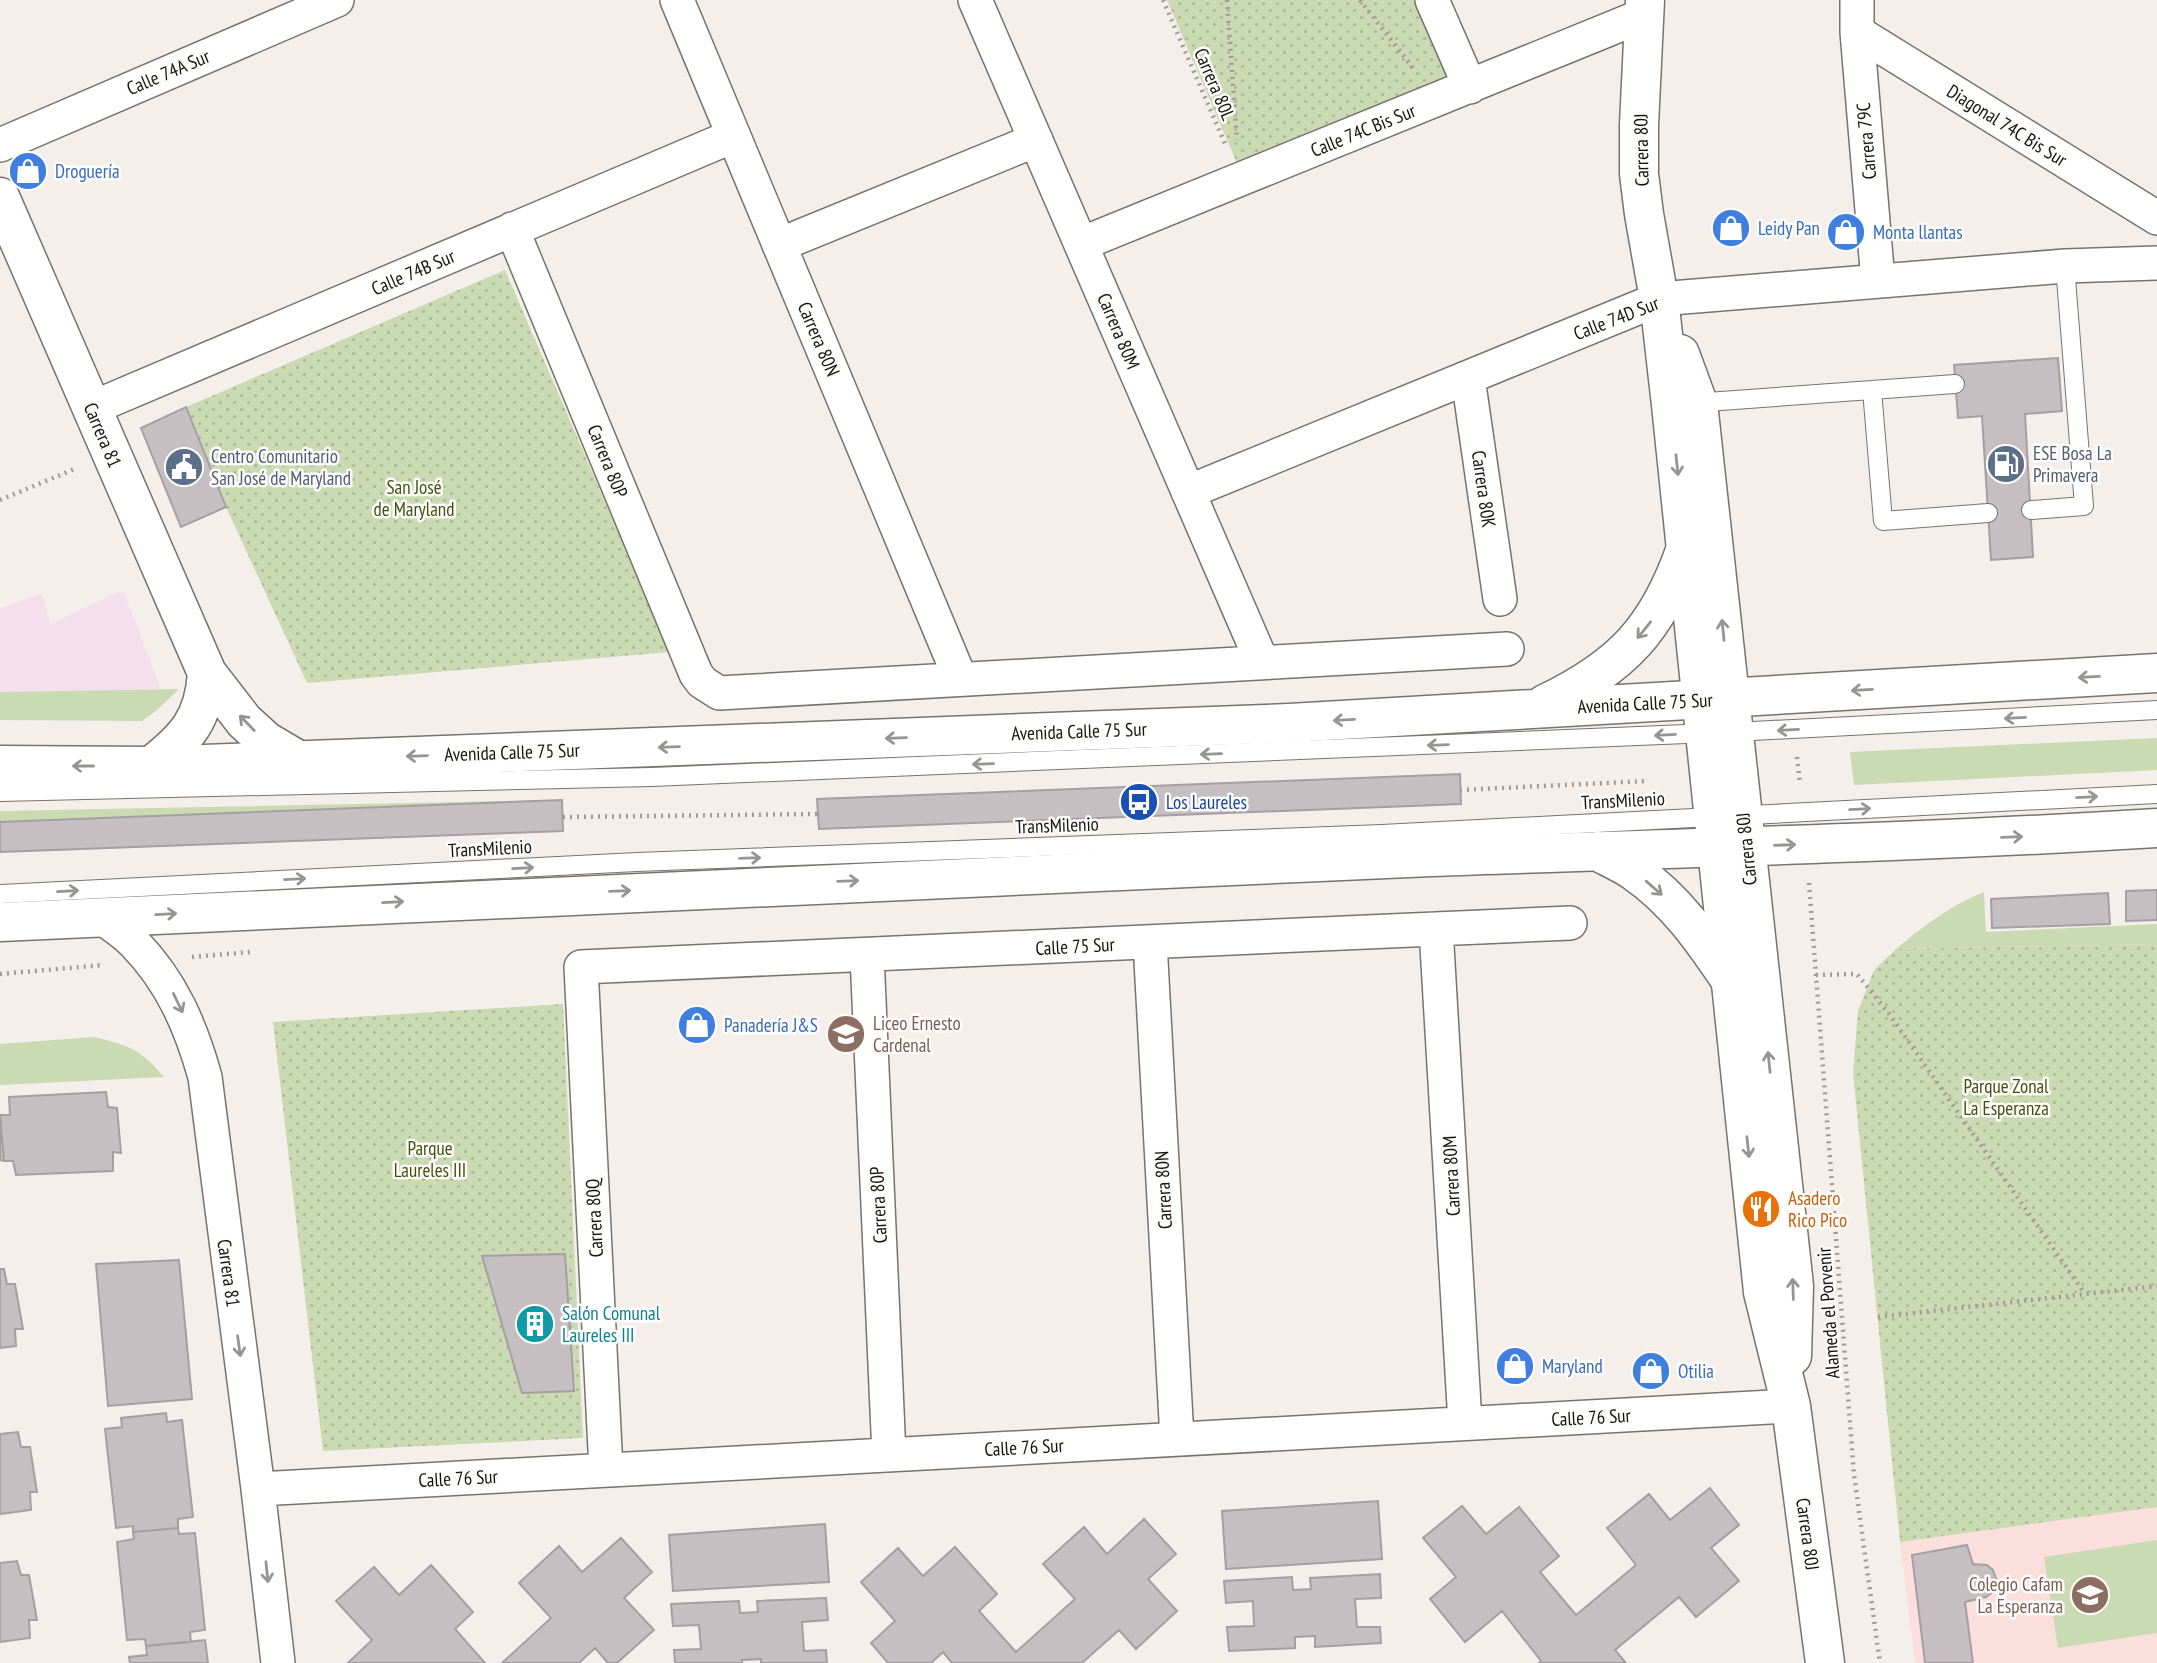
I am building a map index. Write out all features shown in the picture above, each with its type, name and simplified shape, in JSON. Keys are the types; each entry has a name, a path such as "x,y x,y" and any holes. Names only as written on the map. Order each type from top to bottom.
{"main road":[{"name":"Carrera 80J","path":"1644,7 1639,174 1659,299 1685,404 1730,831 1794,1286 1791,1406"},
{"name":"Carrera 81","path":"0,197 207,673 244,721 266,741 298,760"},
{"name":"Carrera 80J","path":"1685,404 1686,548 1718,716"},
{"path":"1534,709 1577,687 1620,658 1665,600 1686,548"},
{"path":"151,766 189,732 199,715 205,695 207,673"},
{"name":"Avenida Calle 75 Sur","path":"0,765 151,766 1289,723 1534,709 1718,716 2157,673"},
{"path":"0,922 592,892 1597,851 1730,831 2031,836 2157,828"},
{"name":"Carrera 80J","path":"1730,831 1731,981 1763,1292 1791,1406 1825,1663"},
{"path":"1597,851 1633,871 1664,896 1691,925 1731,981"}],"street":[{"name":"Calle 74A Sur","path":"0,145 337,0"},
{"name":"Carrera 80N","path":"677,0 960,678"},
{"name":"Carrera 80M","path":"975,0 1262,662"},
{"path":"1432,0 1470,87"},
{"name":"Calle 74C Bis Sur","path":"1081,244 1470,87 1644,7"},
{"name":"Diagonal 74C Bis Sur","path":"1857,16 2157,218"},
{"name":"Carrera 79C","path":"1857,16 1878,281"},
{"name":"Calle 74B Sur","path":"92,408 733,135"},
{"path":"779,245 1036,140"},
{"name":"Carrera 80P","path":"512,229 696,674 702,682 719,692 727,693 960,678"},
{"name":"Calle 74D Sur","path":"1188,492 1659,299 2065,266 2157,263"},
{"name":"Carrera 80K","path":"1468,378 1500,599"},
{"path":"960,678 1507,649"},
{"name":"Carrera 81","path":"101,917 133,942 159,971 186,1020 205,1077 278,1663"},
{"name":"Calle 75 Sur","path":"581,967 1570,923"},
{"name":"Carrera 80M","path":"1436,929 1465,1423"},
{"name":"Carrera 80N","path":"1150,942 1177,1439"},
{"name":"Carrera 80P","path":"867,955 889,1455"},
{"name":"Carrera 80Q","path":"581,967 606,1470"},
{"name":"Calle 76 Sur","path":"258,1489 1791,1406"}],"lane":[{"path":"2031,510 2084,506 2066,376 2065,266"},
{"path":"1685,404 1955,384"},
{"path":"1872,390 1883,521 1988,513"},
{"path":"0,792 652,777 1718,716 2157,710"},
{"name":"TransMilenio","path":"0,894 637,862 1382,834 1730,831 2157,793"}],"path":[{"name":"Carrera 80L","path":"1163,0 1240,179"},
{"path":"1227,0 1240,179"},
{"path":"1360,0 1437,99"},
{"path":"0,500 111,454"},
{"path":"1797,756 1800,787"},
{"path":"1460,790 1646,781"},
{"path":"563,817 818,814"},
{"name":"Alameda el Porvenir","path":"1809,876 1854,1475 1866,1580 1880,1663"},
{"path":"1816,975 1857,974 1889,1015 2085,1294"},
{"path":"1878,1317 2157,1286"}],"shaded area":[{"path":"123,590 161,689 0,692 0,609 42,593 50,624"},
{"path":"2157,1507 2157,1663 1915,1663 1900,1542"}],"green space":[{"path":"1167,0 1416,0 1450,82 1242,175"},
{"name":"San José de Maryland","path":"505,270 670,652 307,683 226,507 186,407"},
{"path":"179,689 142,721 0,720 0,692"},
{"path":"2157,738 2157,770 1854,785 1850,752"},
{"path":"562,800 0,822 0,811"},
{"path":"1984,892 1986,932 2157,924 2157,944 1896,949 1937,917"},
{"name":"Parque Zonal La Esperanza","path":"2157,944 2157,1507 1900,1542 1853,1073 1858,1011 1874,970 1896,949"},
{"name":"Parque Laureles III","path":"563,1004 583,1438 323,1451 273,1022"},
{"path":"94,1037 117,1043 140,1054 164,1077 0,1085 0,1044"},
{"path":"2157,1540 2157,1633 2058,1648 2044,1557"}],"building":[{"name":"ESE Bosa La Primavera","path":"2058,358 2062,411 2025,414 2033,557 1991,560 1982,416 1958,418 1954,365"},
{"name":"Centro Comunitario San José de Maryland","path":"186,407 226,507 181,527 141,428"},
{"name":"Los Laureles","path":"1460,774 1461,804 819,829 817,799"},
{"path":"562,800 563,831 0,852 0,822"},
{"path":"2157,890 2157,920 2126,921 2126,891"},
{"path":"2108,893 2110,924 1992,928 1991,899"},
{"path":"106,1092 108,1107 117,1108 121,1153 113,1152 113,1171 16,1175 13,1161 4,1161 0,1115 10,1115 9,1097"},
{"path":"0,1118 4,1161 0,1160"},
{"name":"Salón Comunal Laureles III","path":"565,1254 574,1391 522,1393 482,1256"},
{"path":"179,1260 192,1399 108,1406 96,1264"},
{"path":"0,1269 4,1269 7,1284 15,1284 23,1329 15,1329 16,1346 0,1348"},
{"path":"166,1413 167,1422 182,1420 193,1517 178,1519 178,1528 133,1532 133,1526 116,1528 105,1429 122,1427 121,1418"},
{"path":"18,1432 21,1447 30,1447 37,1492 30,1492 31,1510 0,1514 0,1434"},
{"path":"1710,1488 1739,1525 1711,1548 1739,1581 1696,1617 1679,1597 1615,1650 1626,1663 1539,1663 1541,1661 1502,1611 1465,1642 1430,1599 1456,1577 1423,1538 1462,1506 1486,1534 1519,1507 1559,1556 1540,1572 1576,1615 1636,1565 1607,1528 1649,1494 1670,1520"},
{"path":"1378,1501 1382,1559 1226,1569 1222,1511"},
{"path":"1144,1519 1176,1554 1148,1579 1177,1611 1136,1649 1119,1630 1082,1663 952,1663 943,1652 931,1663 888,1663 871,1643 895,1621 861,1582 898,1548 923,1576 955,1547 997,1594 979,1611 1016,1652 1075,1599 1043,1564 1084,1527 1107,1554"},
{"path":"825,1524 829,1582 673,1591 669,1535"},
{"path":"178,1528 179,1534 195,1533 205,1630 190,1632 191,1642 146,1646 145,1639 127,1640 117,1542 134,1539 133,1532"},
{"path":"621,1538 652,1572 624,1598 654,1630 617,1663 608,1663 595,1648 579,1663 502,1663 551,1618 519,1583 559,1546 582,1572"},
{"path":"1967,1545 1973,1564 1987,1565 1993,1570 1997,1582 1986,1597 1965,1602 1973,1663 1925,1663 1912,1555"},
{"path":"17,1561 21,1575 29,1575 37,1620 29,1620 30,1638 0,1642 0,1563"},
{"path":"431,1565 473,1612 455,1629 485,1663 348,1663 372,1640 336,1601 374,1567 399,1595"},
{"path":"1380,1574 1381,1598 1355,1599 1357,1627 1380,1627 1381,1643 1315,1647 1315,1636 1295,1637 1295,1648 1229,1651 1227,1627 1254,1626 1253,1601 1226,1603 1224,1581 1292,1577 1293,1590 1311,1589 1310,1578"},
{"path":"826,1598 828,1620 802,1622 804,1651 826,1650 827,1663 761,1663 761,1659 742,1660 742,1663 675,1663 674,1650 701,1649 699,1625 673,1626 671,1604 739,1601 740,1613 758,1612 757,1601"},
{"path":"205,1640 208,1663 130,1663 129,1657 147,1655 146,1646"}],"place":[{"name":"Droguería","path":"28,171"},
{"name":"Leidy Pan","path":"1731,228"},
{"name":"Monta llantas","path":"1846,232"},
{"name":"ESE Bosa La Primavera","path":"2006,464"},
{"name":"Centro Comunitario San José de Maryland","path":"184,467"},
{"name":"Los Laureles","path":"1139,802"},
{"name":"Panadería J&S","path":"697,1025"},
{"name":"Liceo Ernesto Cardenal","path":"846,1034"},
{"name":"Asadero Rico Pico","path":"1761,1209"},
{"name":"Salón Comunal Laureles III","path":"535,1324"},
{"name":"Maryland","path":"1515,1366"},
{"name":"Otilia","path":"1651,1371"},
{"name":"Colegio Cafam La Esperanza","path":"2090,1595"}]}
